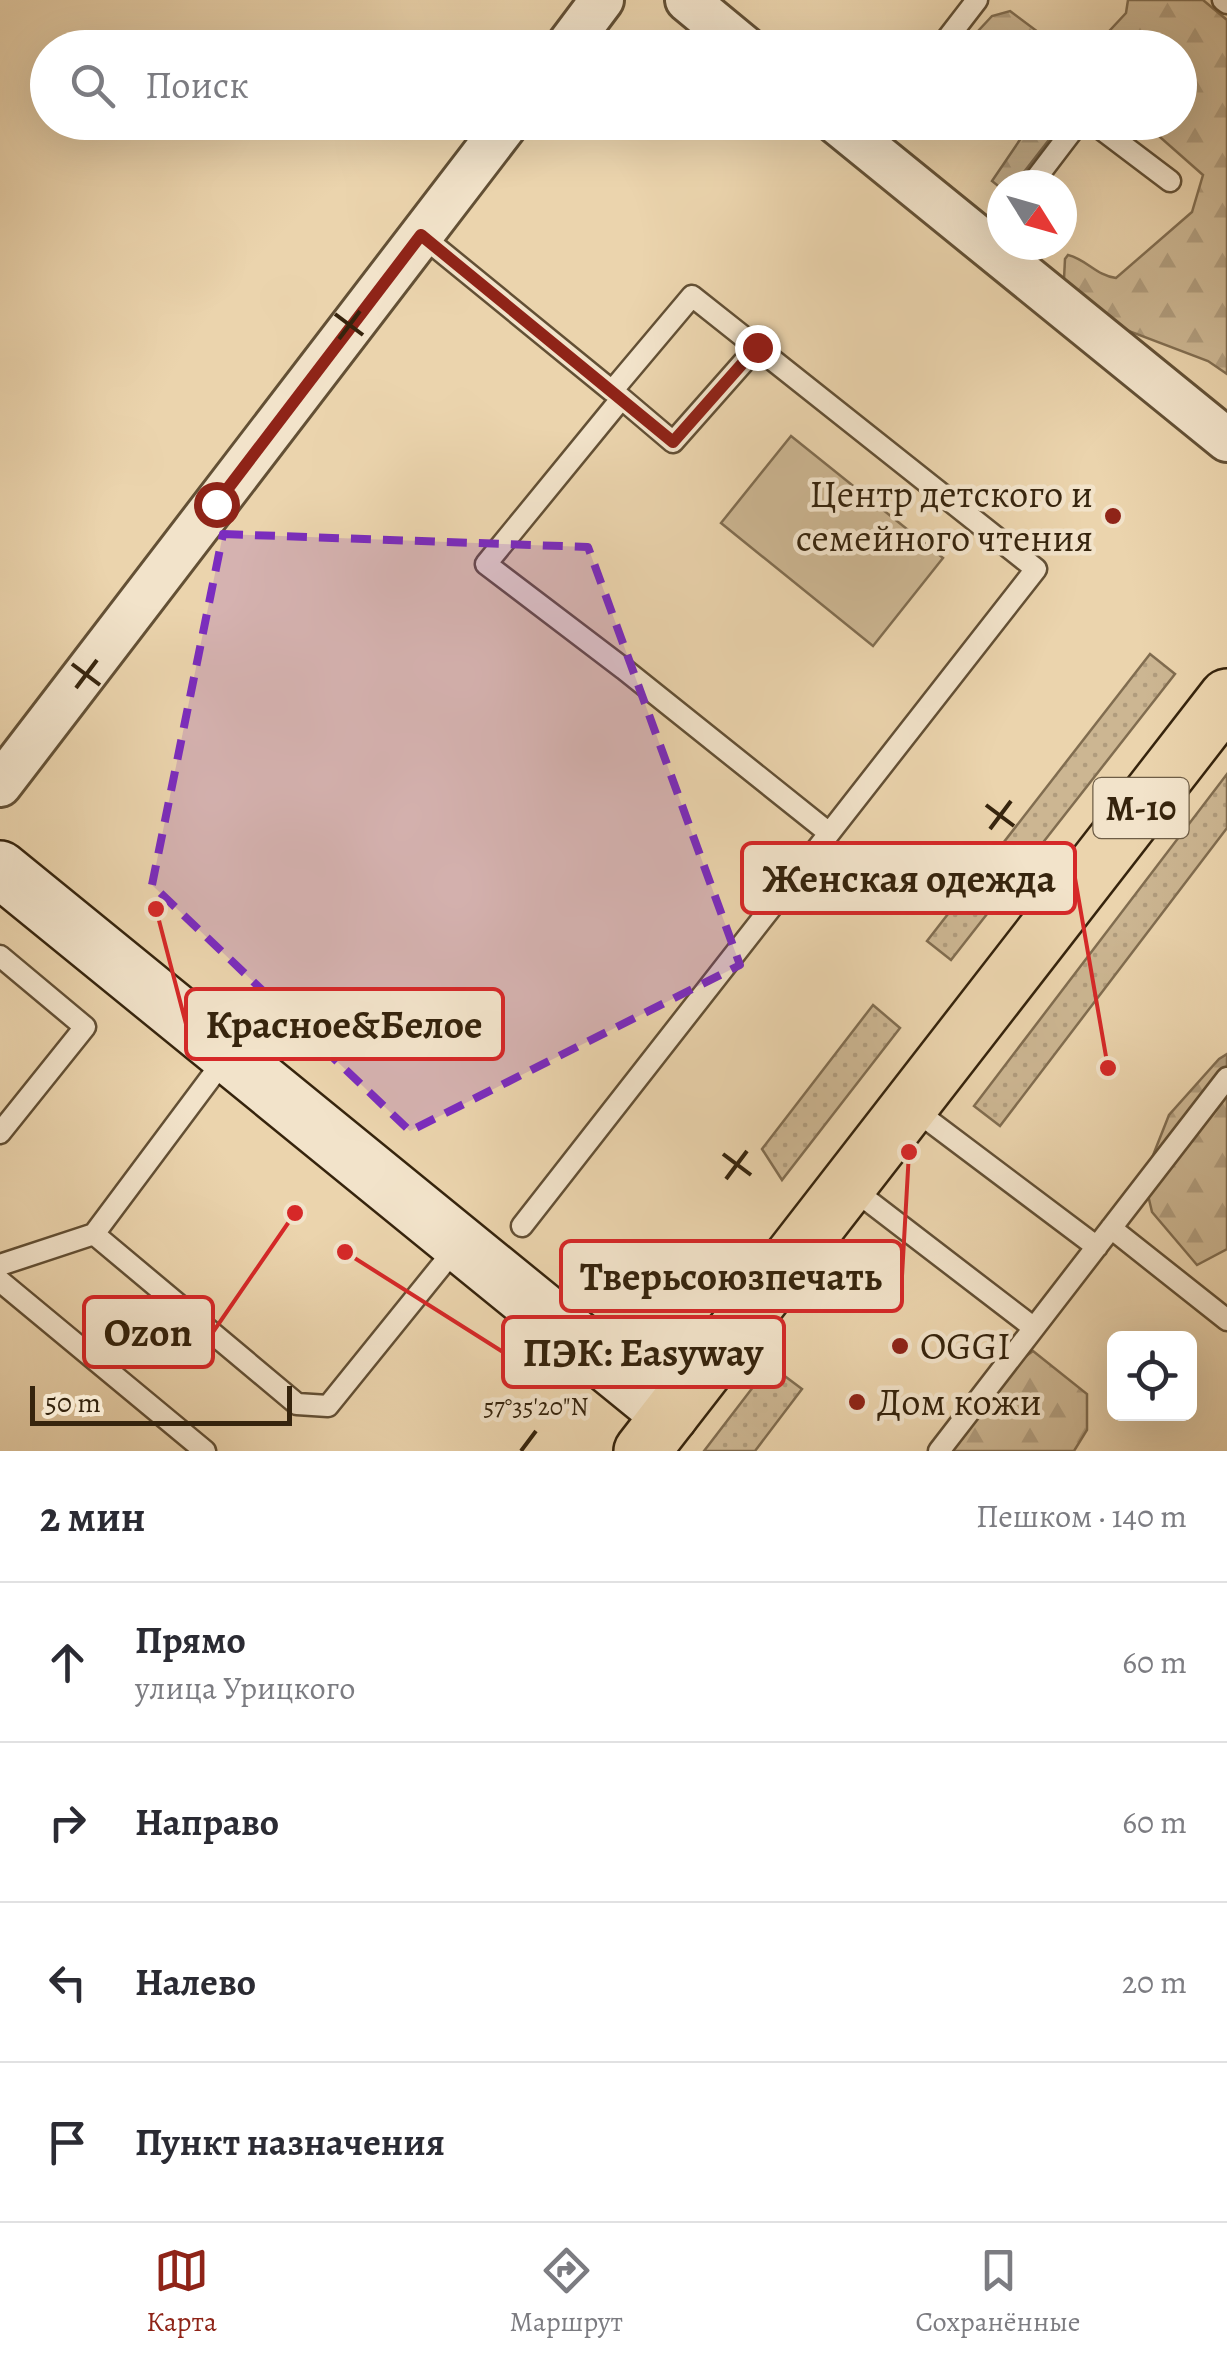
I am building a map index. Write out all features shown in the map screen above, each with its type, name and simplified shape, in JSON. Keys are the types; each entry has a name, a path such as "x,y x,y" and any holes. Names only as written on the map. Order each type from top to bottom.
{"highway":[{"name":"М-10","path":"656,1433 1227,697"}],"street":[{"path":"580,30 602,0"},
{"path":"686,0 722,30"},
{"path":"0,786 494,140"},
{"path":"865,140 987,229"},
{"path":"1023,260 1227,440"},
{"path":"0,869 459,1243 656,1433"}],"lane":[{"path":"954,30 978,0"},
{"path":"1043,170 1066,140"},
{"path":"1115,140 1170,182"},
{"path":"421,235 673,442 757,347"},
{"path":"522,1226 829,833 1036,568 692,296 486,564 829,833"},
{"path":"0,956 85,1027 0,1133"},
{"path":"0,1265 94,1234 228,1054"},
{"path":"939,1451 1227,1078"},
{"path":"1208,1103 1227,1117"},
{"path":"910,1106 1097,1247"},
{"path":"848,1186 1034,1328"},
{"path":"1111,1228 1227,1320"},
{"path":"94,1234 297,1404 328,1406 459,1243"},
{"path":"0,1280 205,1451"}],"highlighted area":[{"path":"223,534 588,547 740,965 410,1131 152,885"}],"green space":[{"path":"1128,0 1203,0 1227,20 1227,374 1208,361 1126,330 1064,279 1065,260 1077,259 1116,278 1192,212 1203,175 1163,140 1197,140 1197,30 1110,30 1126,13"},
{"path":"1010,11 1035,30 979,30 992,16"},
{"path":"1020,140 1049,140 1026,170 999,170"},
{"path":"791,436 943,558 873,646 721,523"},
{"path":"1150,654 1175,674 951,960 927,941"},
{"path":"1227,774 1227,828 1000,1126 974,1106"},
{"path":"873,1005 900,1028 782,1180 762,1149"},
{"path":"1227,1054 1227,1249 1197,1265 1152,1212 1144,1178 1169,1115"},
{"path":"1033,1351 1087,1394 1087,1430 1074,1451 939,1451 976,1393"},
{"path":"770,1365 802,1389 755,1451 704,1451"}],"place":[{"name":"Центр детского и семейного чтения","path":"1113,516"},
{"name":"Красное&Белое","path":"156,909"},
{"name":"Женская одежда","path":"1108,1068"},
{"name":"Тверьсоюзпечать","path":"909,1152"},
{"name":"Ozon","path":"295,1213"},
{"name":"ПЭК: Easyway","path":"345,1252"},
{"name":"OGGI","path":"900,1346"},
{"name":"Дом кожи","path":"857,1402"}],"route":[{"path":"216,504 421,235 673,442 757,347"}]}
